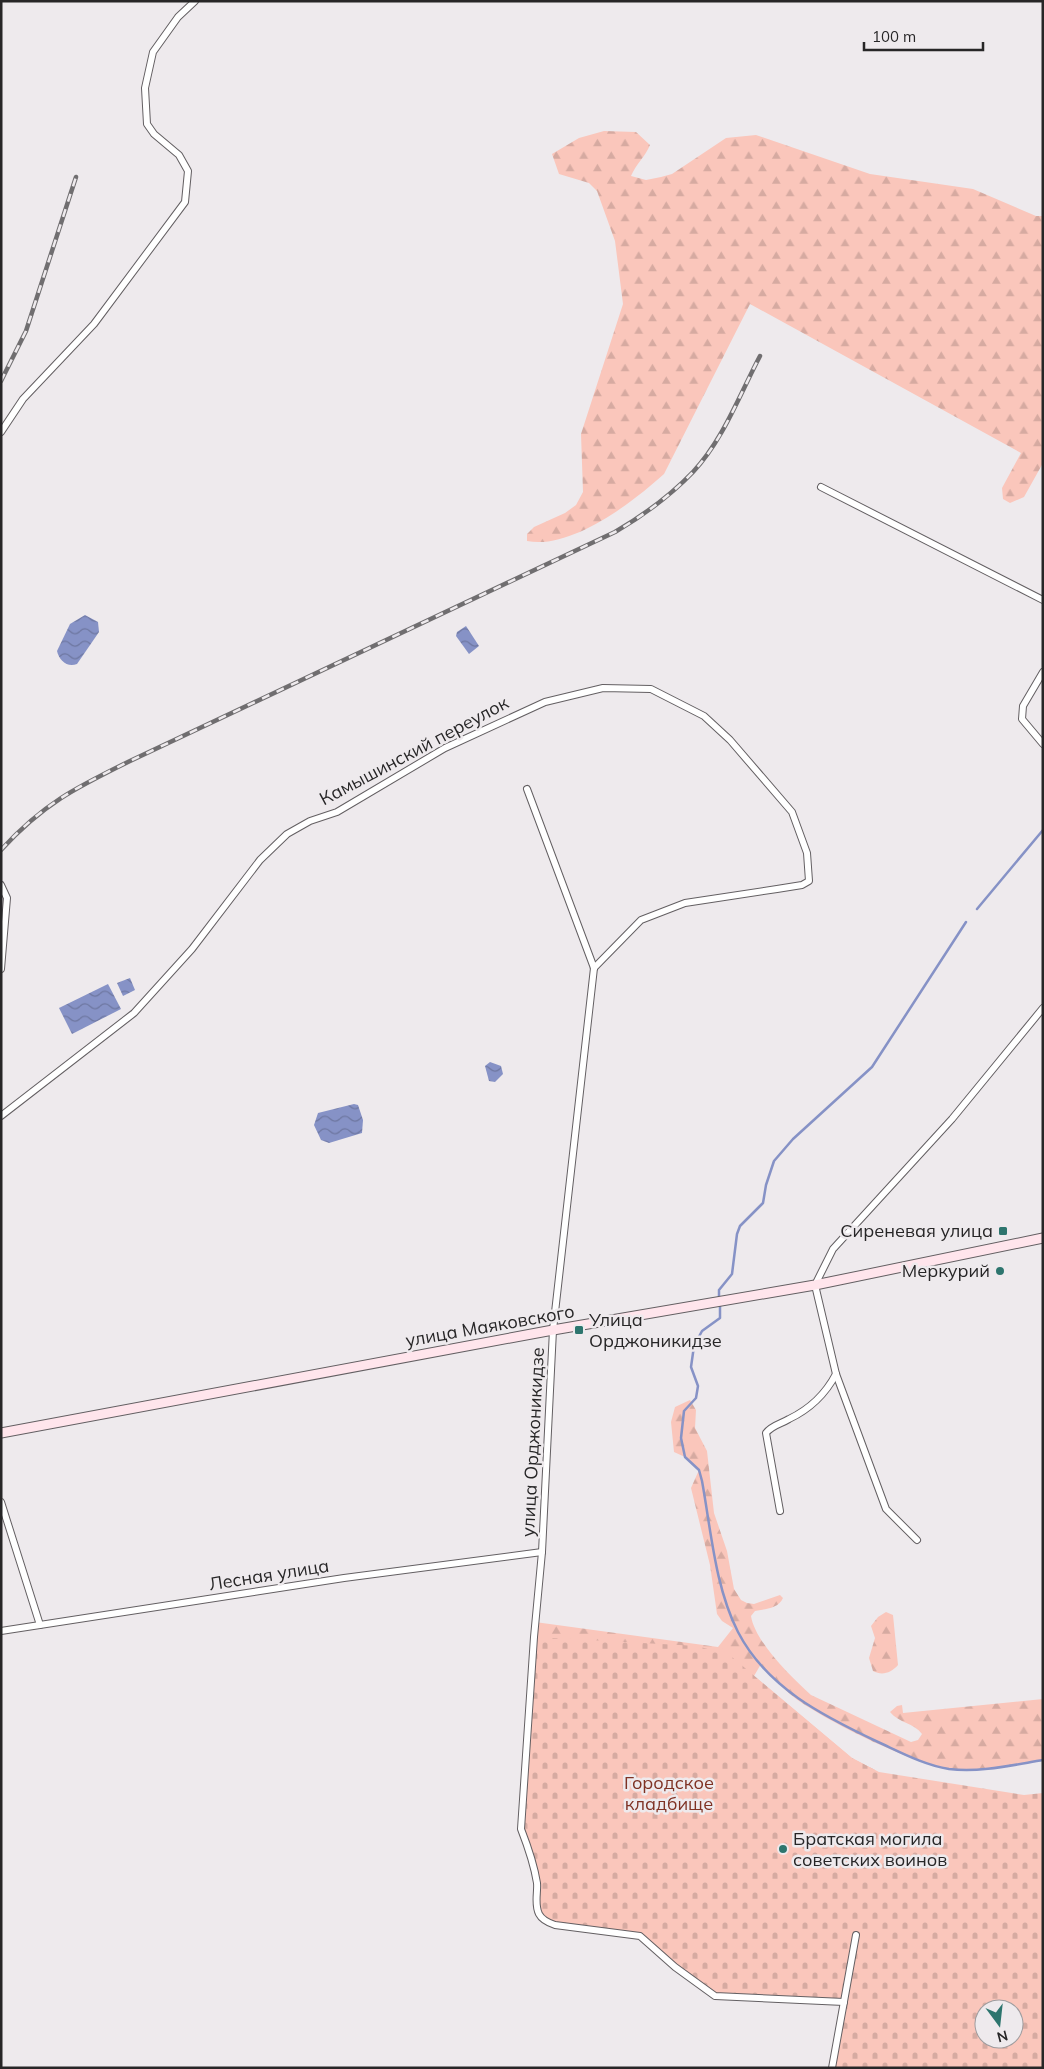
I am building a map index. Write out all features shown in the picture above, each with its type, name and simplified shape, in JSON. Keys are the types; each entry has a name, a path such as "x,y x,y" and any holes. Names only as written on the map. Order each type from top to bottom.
{"street":[{"path":"1,432 23,399 94,324 185,202 188,171 180,155 154,134 147,124 145,88 153,52 178,17 195,1"},
{"path":"821,487 1043,600"},
{"path":"1043,672 1023,706 1022,719 1043,744"},
{"name":"Камышинский переулок","path":"1,1116 134,1013 192,949 260,860 287,834 310,821 337,812 445,748 545,702 603,688 651,689 704,716 730,740 792,812 807,853 809,881 802,885 685,903 641,920 594,968"},
{"path":"527,789 594,968"},
{"path":"1,885 7,898 7,918 1,969"},
{"name":"улица Орджоникидзе","path":"594,968 553,1330 542,1552 534,1637 521,1830 537,1884 536,1898 539,1914 546,1921 555,1925 640,1936 675,1967 714,1996 844,2002"},
{"path":"918,1540 886,1509 836,1374 815,1285 833,1250 952,1119 1043,1008"},
{"name":"улица Маяковского","path":"1,1433 553,1330 815,1285 1043,1238"},
{"path":"780,1511 766,1433 769,1428 797,1415 817,1401 829,1387 836,1374"},
{"path":"1,1502 40,1625"},
{"name":"Лесная улица","path":"1,1631 374,1574 542,1552"},
{"path":"832,2068 856,1934"}],"green space":[{"path":"604,131 636,132 650,145 631,176 646,180 672,174 726,138 756,135 870,174 973,189 1036,216 1043,216 1043,463 1024,497 1010,503 1003,499 1002,488 1021,453 750,304 664,474 619,510 582,531 544,542 527,541 527,534 534,527 565,513 576,505 583,492 581,434 623,304 615,241 597,191 589,183 559,174 552,154 579,138"},
{"path":"690,1400 696,1410 695,1428 707,1451 714,1513 727,1551 734,1589 741,1600 747,1603 754,1604 780,1595 783,1598 775,1606 755,1611 751,1616 759,1637 775,1659 794,1679 811,1695 911,1742 918,1740 922,1734 915,1727 898,1719 890,1712 897,1706 902,1705 903,1713 1043,1699 1043,1760 995,1768 959,1770 948,1769 914,1759 873,1742 816,1712 791,1695 761,1664 754,1676 852,1758 875,1770 530,1694 535,1622 718,1647 733,1628 722,1621 717,1614 710,1565 691,1488 699,1470 685,1457 674,1452 671,1422 675,1407"},
{"path":"886,1612 893,1615 898,1665 889,1672 880,1673 873,1671 869,1658 875,1638 871,1626 878,1617"},
{"name":"Городское кладбище","path":"534,1637 697,1646 715,1651 720,1647 852,1758 879,1772 1024,1795 1043,1793 1043,2068 832,2068 843,2002 715,1996 640,1936 555,1925 539,1914 537,1884 521,1829"}],"water":[{"path":"85,615 98,622 99,632 77,664 67,664 62,660 57,651 70,624"},
{"path":"466,626 479,646 469,654 456,636 457,632"},
{"path":"130,978 135,990 123,996 117,983"},
{"path":"108,984 121,1009 72,1034 59,1008"},
{"path":"490,1062 501,1066 503,1074 495,1082 489,1081 485,1066"},
{"path":"354,1104 358,1105 363,1120 362,1133 329,1143 321,1140 314,1125 318,1113"}],"waterway":[{"path":"977,909 1043,830"},
{"path":"719,1298 719,1290 732,1274 737,1234 740,1226 763,1203 766,1185 774,1161 793,1139 872,1067 966,922"},
{"path":"720,1304 720,1318 702,1331 694,1346 691,1367 698,1386 696,1398 684,1411 681,1438 685,1457 699,1470 719,1577 730,1615 750,1652 781,1685 817,1711 857,1732 921,1761 949,1769 972,1770 1043,1760"}],"railway":[{"path":"1,381 26,331 76,177"},
{"path":"1,850 31,820 61,798 93,780 615,532 636,519 675,489 704,459 722,431 760,356"}],"place":[{"name":"Сиреневая улица","path":"1003,1231"},
{"name":"Меркурий","path":"1000,1271"},
{"name":"Улица Орджоникидзе","path":"579,1330"},
{"name":"Братская могила советских воинов","path":"783,1849"}]}
